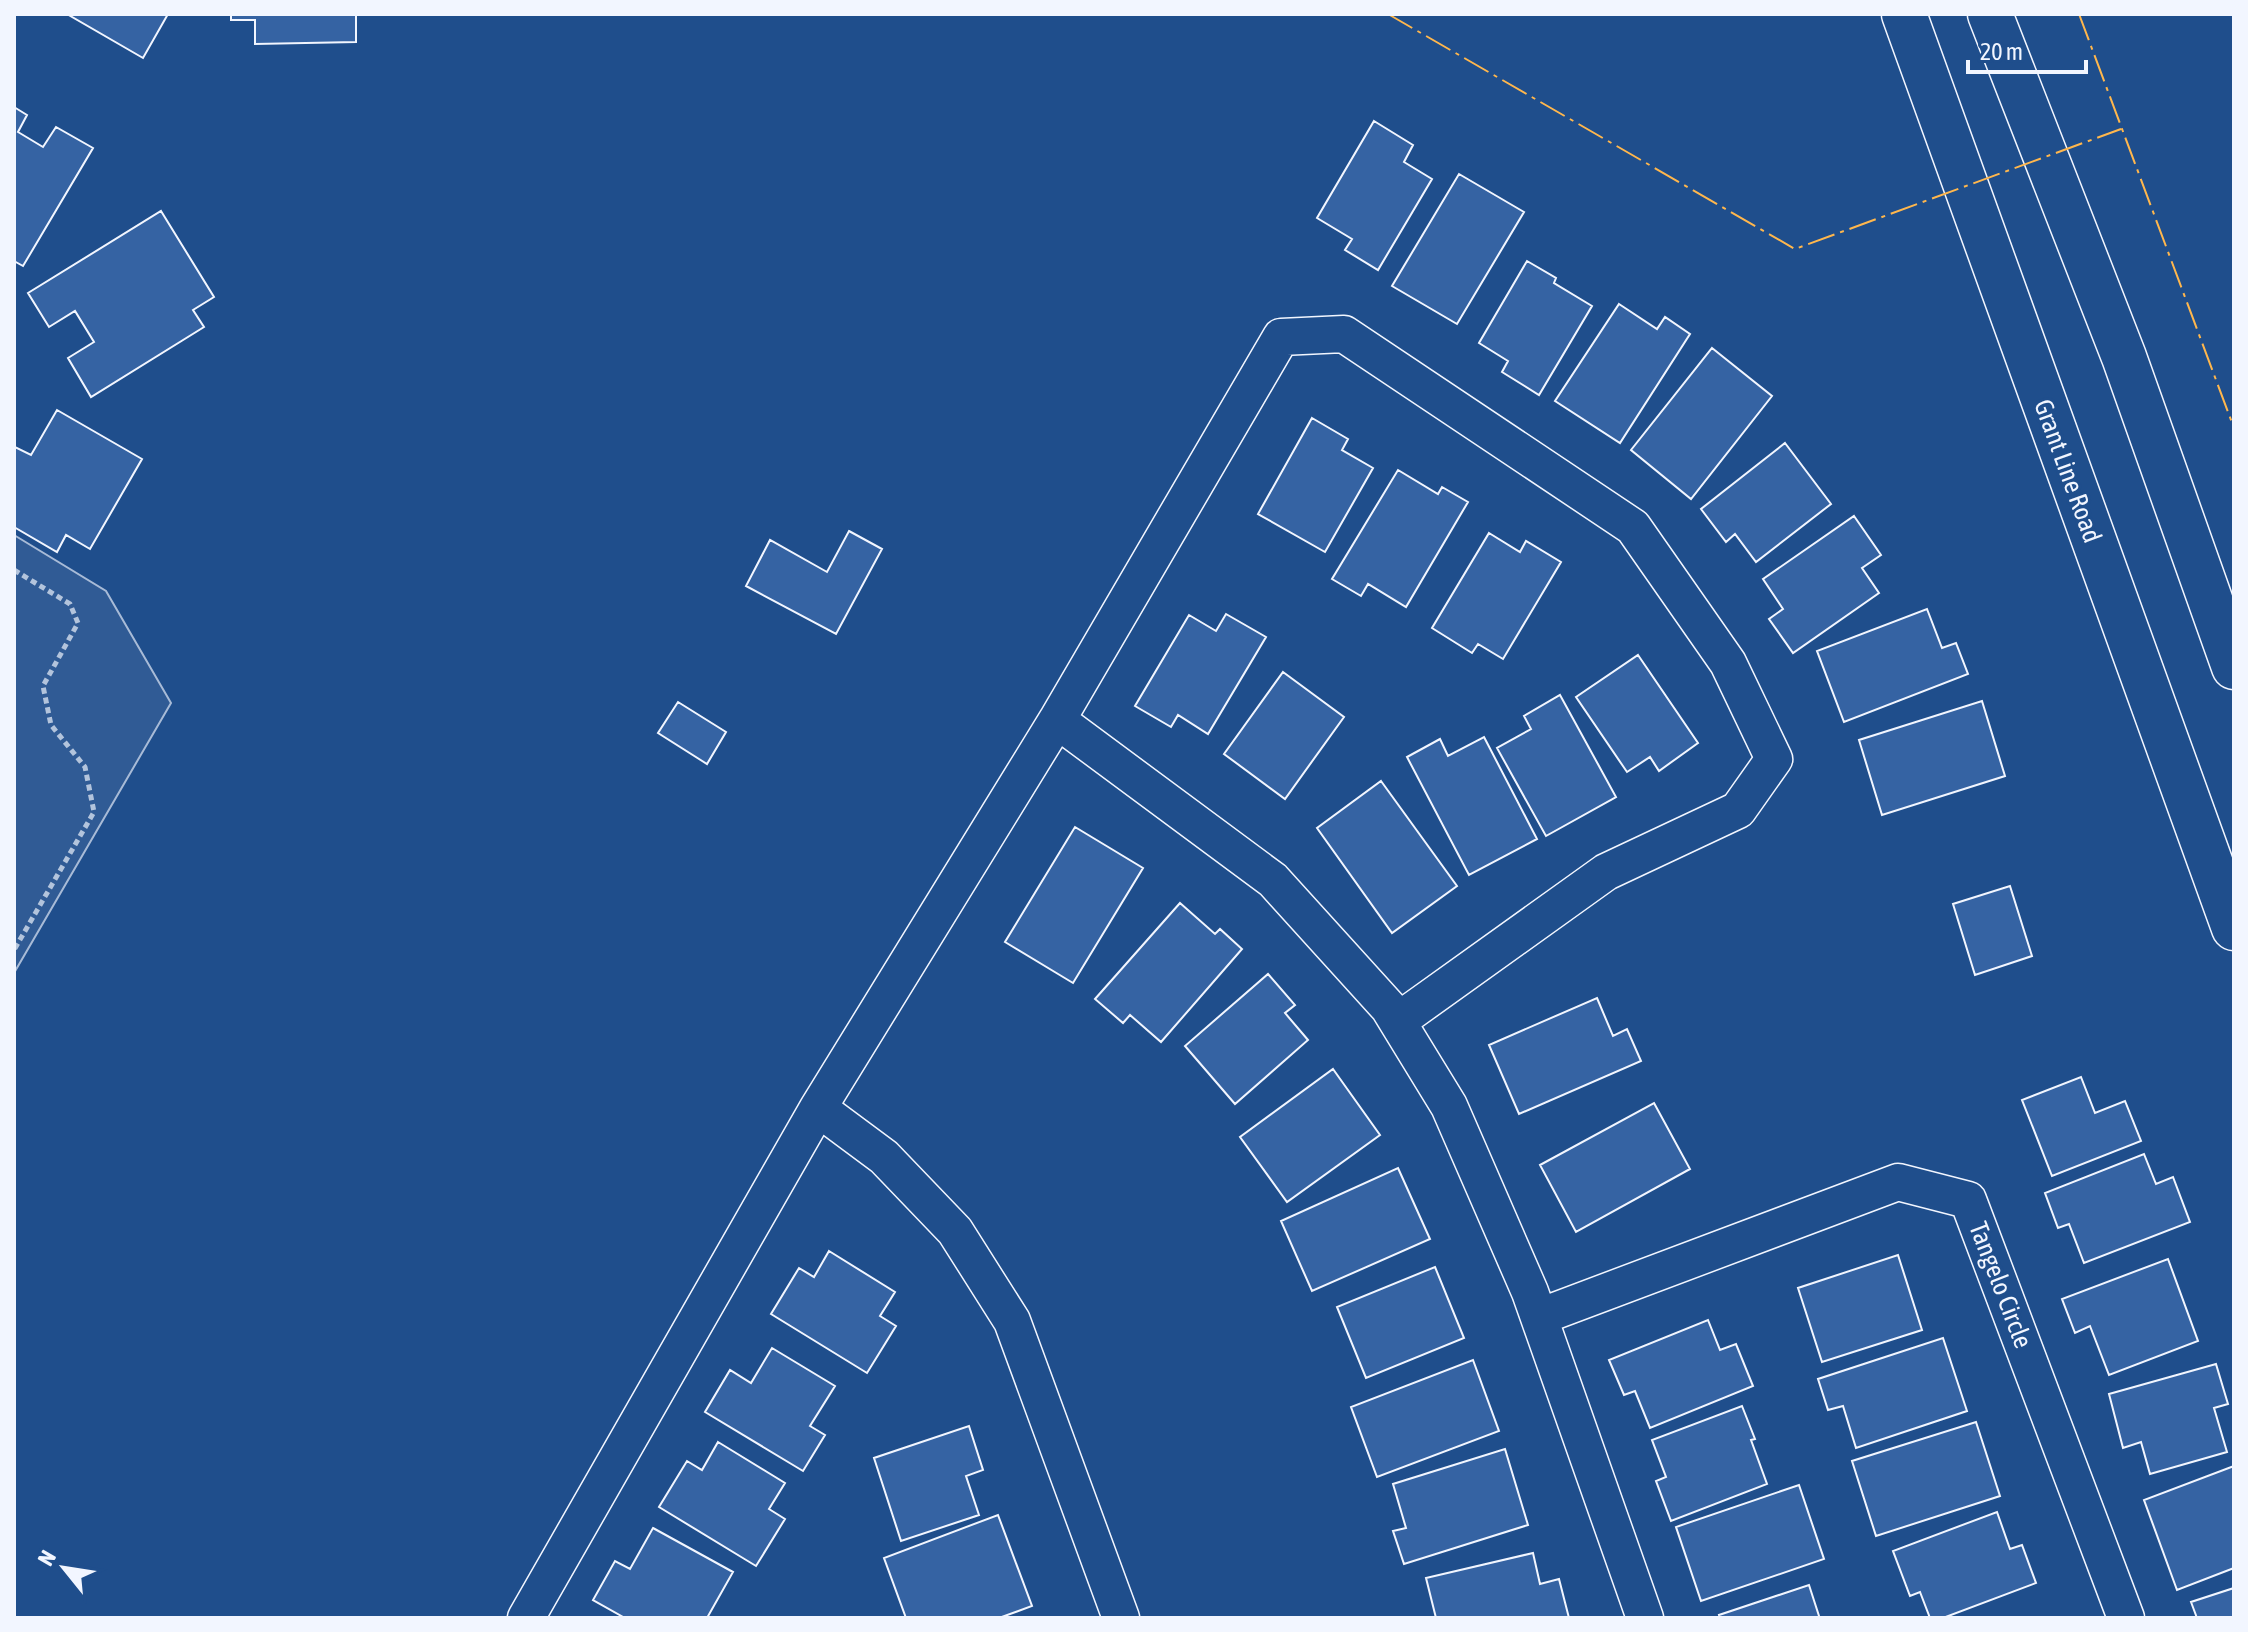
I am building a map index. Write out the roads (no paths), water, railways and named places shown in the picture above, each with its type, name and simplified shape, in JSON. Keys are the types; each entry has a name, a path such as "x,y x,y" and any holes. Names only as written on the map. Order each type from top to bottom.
{"main road":[{"name":"Grant Line Road","path":"1904,14 2234,928"},
{"path":"1990,14 2124,357 2234,667"}],"street":[{"path":"526,1618 818,1108 1057,720 1281,337 1344,334 1633,527 1728,663 1774,759 1738,810 1606,872 1398,1021"},
{"path":"1057,720 1273,880 1398,1021 1449,1106 1539,1317 1645,1618"},
{"path":"818,1108 884,1157 955,1231 1012,1321 1121,1618"},
{"name":"Tangelo Circle","path":"1539,1317 1898,1182 1968,1200 2126,1618"}]}
